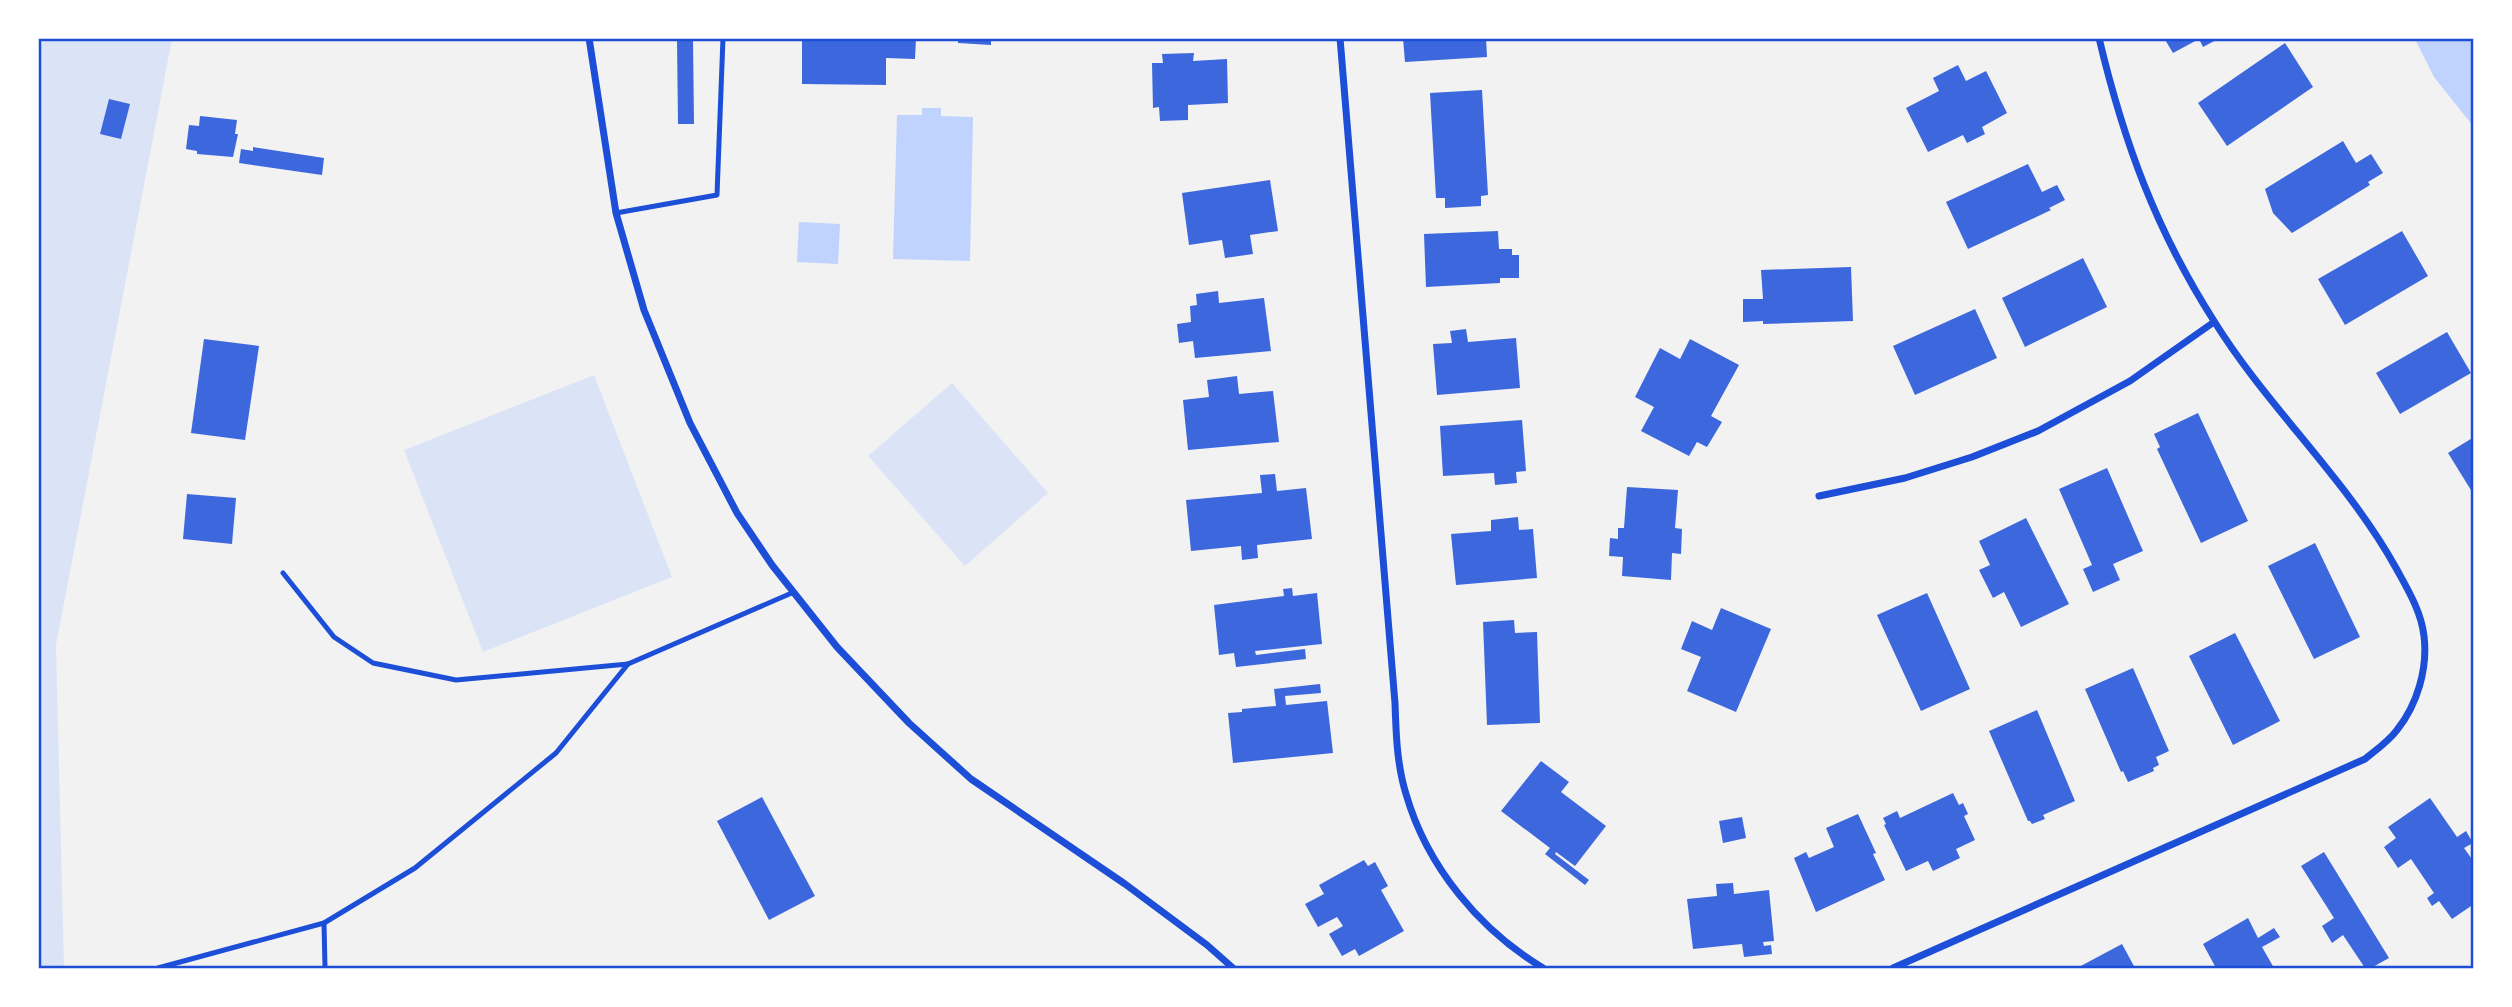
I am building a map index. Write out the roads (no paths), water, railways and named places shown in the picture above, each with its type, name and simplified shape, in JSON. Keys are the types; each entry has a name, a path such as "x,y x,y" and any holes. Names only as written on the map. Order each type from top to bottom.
{"street":[{"path":"589,38 616,213 644,310 690,423 737,513 772,565 837,647 909,723 971,779 1125,884 1207,945 1233,968"},
{"path":"1340,38 1394,690 1396,744 1406,794 1425,842 1446,877 1478,916 1526,958 1544,968"},
{"path":"1893,968 2365,759 2396,732 2414,703 2424,671 2424,636 2416,604 2383,545 2214,321 2175,257 2140,180 2113,99 2099,38"},
{"path":"1819,496 1905,478 1972,457 2038,431 2130,381 2214,321"}],"lane":[{"path":"616,213 717,195 723,38"},
{"path":"283,573 334,637 373,663 456,680 628,664 794,592"},
{"path":"158,968 324,923 415,868 556,753 628,664"},
{"path":"324,923 325,968"}],"water":[{"path":"2415,39 2473,39 2473,126 2434,77"},
{"path":"922,108 941,108 941,116 973,117 970,261 893,259 897,115 922,115"},
{"path":"799,222 840,224 838,264 797,262"}]}
